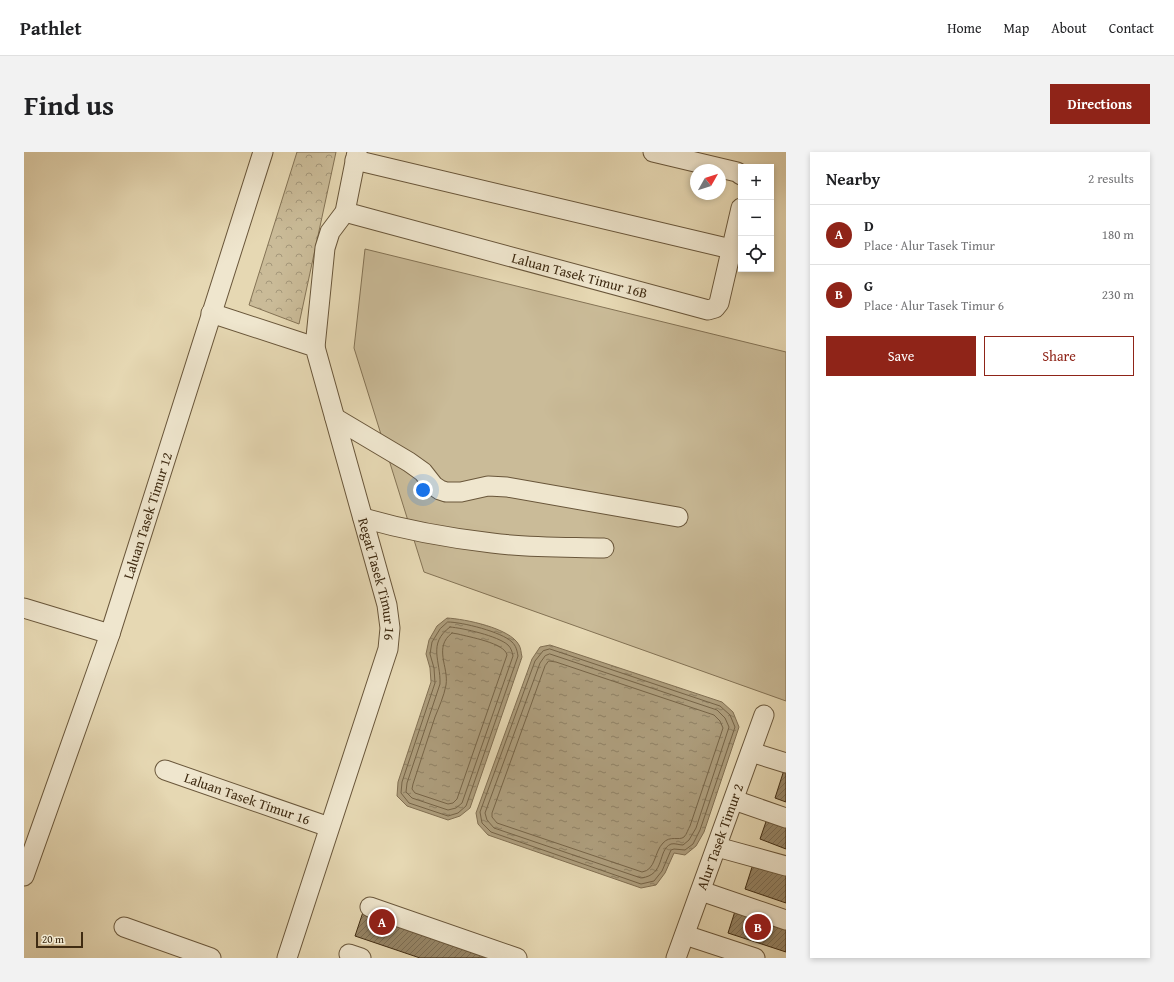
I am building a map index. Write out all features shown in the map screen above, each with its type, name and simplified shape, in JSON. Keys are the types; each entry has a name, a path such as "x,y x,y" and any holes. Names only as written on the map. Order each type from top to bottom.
{"street":[{"name":"Laluan Tasek Timur 12","path":"24,876 110,634 263,152"},
{"path":"653,152 738,173"},
{"path":"211,313 315,347 325,248 330,232 345,212 356,156 731,249"},
{"name":"Laluan Tasek Timur 16B","path":"345,212 708,310 714,308 719,303 738,220"},
{"name":"Regat Tasek Timur 16","path":"287,958 388,648 390,628 387,605 315,347"},
{"path":"335,418 410,462 423,472 434,486 446,492 461,492 488,486 501,486 678,517"},
{"path":"363,518 390,526 492,543 604,548"},
{"path":"24,608 110,634"},
{"name":"Alur Tasek Timur 2","path":"676,958 764,715"},
{"path":"751,752 786,764"},
{"name":"Laluan Tasek Timur 16","path":"165,770 329,827"},
{"path":"734,800 786,818"},
{"path":"717,847 786,866"},
{"path":"701,891 786,920"},
{"path":"370,907 517,958"},
{"path":"124,927 211,958"},
{"path":"684,935 755,958"}],"green space":[{"path":"297,152 336,152 299,324 249,305"},
{"path":"365,249 786,352 786,701 424,572 354,348"}],"water":[{"path":"447,618 475,622 497,629 514,639 521,649 522,657 470,808 460,816 448,820 407,806 397,796 398,782 431,682 430,668 426,654 429,640 437,626"},
{"path":"550,645 722,702 733,712 739,727 704,832 696,846 685,855 674,853 665,873 656,885 641,888 488,835 478,824 476,813 532,659 540,647"}],"building":[{"path":"784,770 786,770 786,802 775,798"},
{"path":"769,813 786,819 786,849 760,839"},
{"path":"754,861 786,872 786,903 745,889"},
{"path":"737,905 786,921 786,952 728,933"},
{"path":"364,909 491,958 420,958 355,936"}],"place":[{"name":"D","path":"382,922"},
{"name":"G","path":"758,927"}]}
